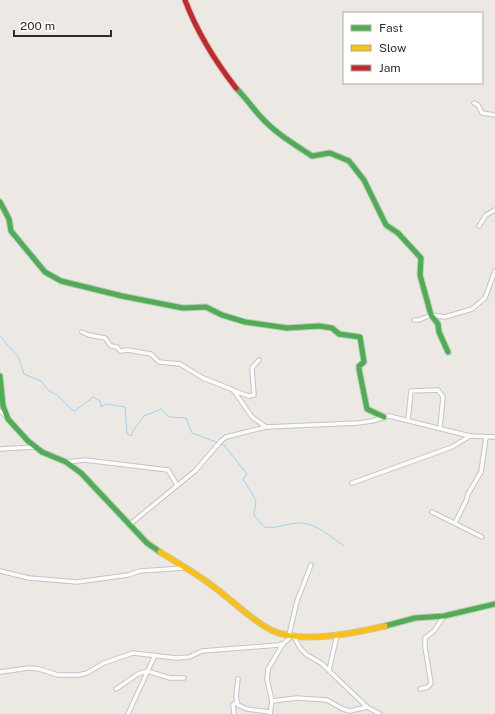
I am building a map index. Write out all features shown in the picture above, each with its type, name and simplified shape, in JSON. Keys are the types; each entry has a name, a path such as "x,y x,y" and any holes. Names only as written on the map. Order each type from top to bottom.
{"street":[{"path":"185,0 190,14 216,63 236,88 247,98 260,116 280,135 312,156 330,153 349,161 364,180 386,225 398,233 421,258 420,275 430,315 438,324 439,332 448,352"},
{"path":"474,103 478,105 482,113 495,115"},
{"path":"0,202 9,219 11,231 15,237 45,272 61,281 183,308 206,307 230,318 245,322 287,328 319,326 332,328 339,334 360,337 364,362 359,366 359,370 367,409 384,417 408,420 470,436 495,437"},
{"path":"479,226 482,218 495,210"},
{"path":"414,320 419,320 430,315 445,317 472,309 485,298 495,271"},
{"path":"82,332 105,338 111,346 117,347 120,351 128,350 151,354 159,362 180,364 191,372 249,396 254,395 252,368 259,360"},
{"path":"0,376 3,406 8,419"},
{"path":"408,420 411,391 438,390 443,397 440,428"},
{"path":"234,391 252,417 266,427"},
{"path":"0,411 35,447 66,462 81,473 147,543 213,586 255,619 274,631 290,636 312,637 336,635 364,631 415,618 444,616 495,604"},
{"path":"129,525 195,471 220,442 234,434 266,427 372,422 384,417"},
{"path":"352,483 452,447 470,436"},
{"path":"455,523 468,494 481,472 486,437"},
{"path":"0,449 35,447"},
{"path":"66,462 85,460 168,470 177,485"},
{"path":"432,512 482,537"},
{"path":"237,702 241,707 270,713 272,701 267,679 268,669 290,636 297,601 311,565"},
{"path":"0,571 29,578 78,582 121,576 140,570 185,568"},
{"path":"420,689 428,687 431,680 424,647 425,638 434,631 444,616"},
{"path":"329,670 336,635"},
{"path":"290,636 307,655 321,663 367,707 380,714"},
{"path":"0,672 29,668 39,669 58,675 79,674 87,673 104,662 126,654 142,653 176,658 189,657 202,651 279,645 284,643"},
{"path":"128,714 147,670 155,656"},
{"path":"116,689 138,674 147,670 170,678 184,678"},
{"path":"234,714 232,709 237,702 238,678"},
{"path":"272,701 297,698 327,700 343,709 350,711 367,707"}],"waterway":[{"path":"0,336 19,358 24,374 41,381 48,390 57,395 72,410 75,411 93,397 100,401 101,407 106,404 125,407 127,434 131,436 133,430 144,416 161,409 169,417 186,418 192,433 224,445 247,474 243,479 256,500 254,515 264,527 295,523 312,525 344,546"}],"traffic: fast":[{"path":"236,88 272,128 312,156 330,153 349,161 364,180 386,225 398,233 421,258 420,275 431,315 438,324 439,332 448,352"},
{"path":"0,202 9,219 11,231 45,272 61,281 122,296 183,308 206,307 222,315 245,322 287,328 319,326 332,328 339,334 360,337 364,362 359,366 359,369 367,409 384,417"},
{"path":"0,376 3,406 8,419 28,441 42,452 66,462 81,473 147,543 160,552"},
{"path":"385,626 415,618 444,616 495,604"}],"traffic: slow":[{"path":"160,552 208,582 265,627 285,635 299,637 329,636 359,632 385,626"}],"traffic: jam":[{"path":"185,0 207,46 236,88"}]}
